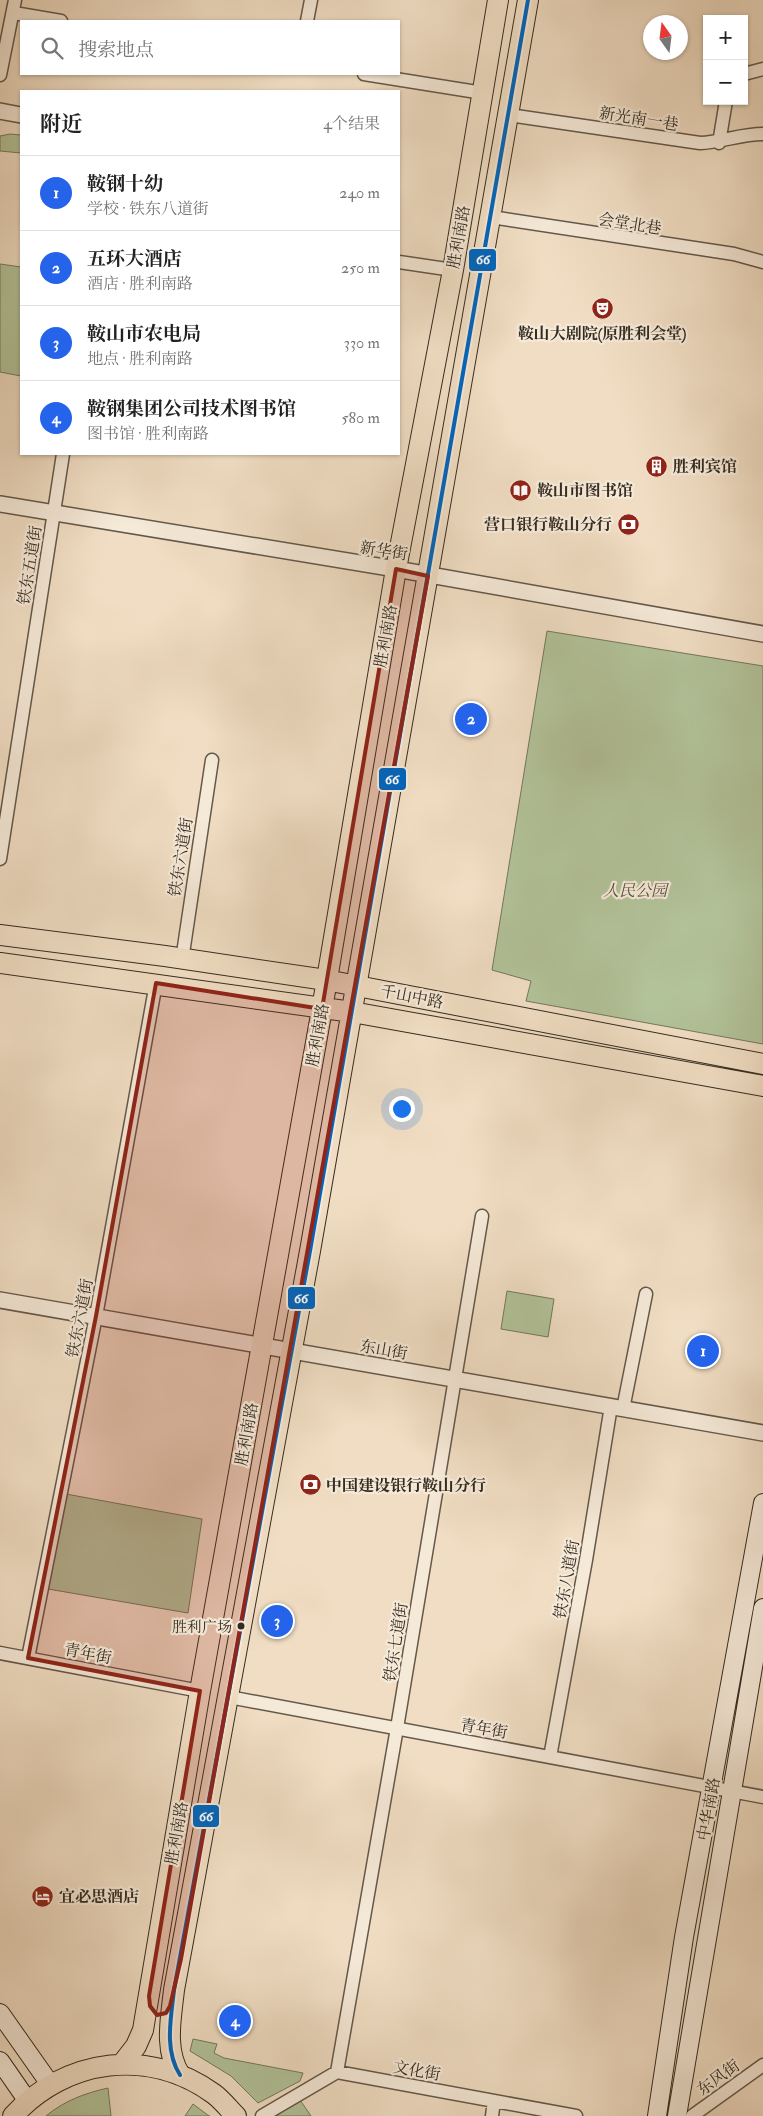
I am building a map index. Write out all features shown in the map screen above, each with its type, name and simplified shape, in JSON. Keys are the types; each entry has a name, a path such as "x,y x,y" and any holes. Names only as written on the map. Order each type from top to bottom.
{"main road":[{"name":"胜利南路","path":"122,2064 140,2038 149,1996 200,1691 322,1009 396,569 453,270 498,0"},
{"name":"胜利南路","path":"180,2075 173,2062 171,2046 170,2022 174,1990 229,1697 357,986 528,0"},
{"name":"千山中路","path":"0,935 326,980 763,1064"},
{"name":"千山中路","path":"0,962 352,1012 763,1086"},
{"name":"中华南路","path":"657,2116 684,1937 763,1503"},
{"path":"677,2116 763,1608"},
{"path":"149,1996 154,2014 161,2016 168,2010 174,1990"},
{"path":"0,2013 50,2084"},
{"path":"0,2061 27,2100"},
{"path":"13,2116 27,2100 50,2084 73,2074 97,2067 122,2064 152,2067 180,2075 215,2095 236,2116"}],"street":[{"path":"307,20 311,0"},
{"path":"0,75 14,6 58,20"},
{"path":"748,73 763,69"},
{"path":"370,75 483,93"},
{"path":"719,142 725,105"},
{"path":"0,111 20,115"},
{"name":"新光南一巷","path":"509,114 700,143 719,142 748,134 763,134"},
{"name":"会堂北巷","path":"491,217 734,254 761,260"},
{"path":"400,262 453,270"},
{"name":"铁东五道街","path":"0,860 63,455"},
{"name":"新华街","path":"0,504 396,569 763,634"},
{"name":"铁东六道街","path":"182,960 212,760"},
{"name":"铁东六道街","path":"28,1658 96,1316 156,983"},
{"name":"铁东七道街","path":"337,2072 397,1728 482,1216"},
{"name":"铁东八道街","path":"550,1757 586,1560 617,1408 646,1294"},
{"name":"东山街","path":"0,1300 763,1432"},
{"name":"青年街","path":"0,1652 200,1691"},
{"name":"青年街","path":"229,1697 763,1797"},
{"name":"东风街","path":"692,2116 763,2065"},
{"path":"262,2116 337,2072"},
{"name":"文化街","path":"337,2072 576,2116"},
{"path":"492,2116 494,2101"}],"highlighted area":[{"path":"396,569 428,576 181,1959 170,2006 166,2013 157,2015 150,2006 149,1996 200,1691 28,1658 96,1316 156,983 322,1009"}],"green space":[{"path":"20,135 20,153 0,151 0,136"},
{"path":"0,264 20,267 20,376 0,372"},
{"name":"人民公园","path":"547,631 763,666 763,1044 526,1001 531,981 492,970"},
{"path":"507,1291 554,1299 548,1337 501,1329"},
{"path":"66,1494 202,1519 188,1613 48,1589"},
{"path":"193,2039 217,2044 214,2053 224,2058 303,2073 300,2081 258,2103 231,2076 190,2051"},
{"path":"108,2088 111,2116 46,2116 75,2098"},
{"path":"300,2100 311,2116 276,2116 277,2113"},
{"path":"193,2104 209,2116 185,2116"}],"transit line":[{"name":"66","path":"180,2075 175,2065 170,2045 170,2023 174,1990 310,1251 528,0"}],"place":[{"name":"鞍山大剧院(原胜利会堂)","path":"602,309"},
{"name":"胜利宾馆","path":"657,466"},
{"name":"鞍山市图书馆","path":"521,490"},
{"name":"营口银行鞍山分行","path":"628,524"},
{"name":"五环大酒店","path":"471,719"},
{"name":"鞍钢十幼","path":"703,1351"},
{"name":"中国建设银行鞍山分行","path":"310,1485"},
{"name":"鞍山市农电局","path":"277,1621"},
{"name":"胜利广场","path":"241,1626"},
{"name":"宜必思酒店","path":"43,1896"},
{"name":"鞍钢集团公司技术图书馆","path":"235,2021"}]}
